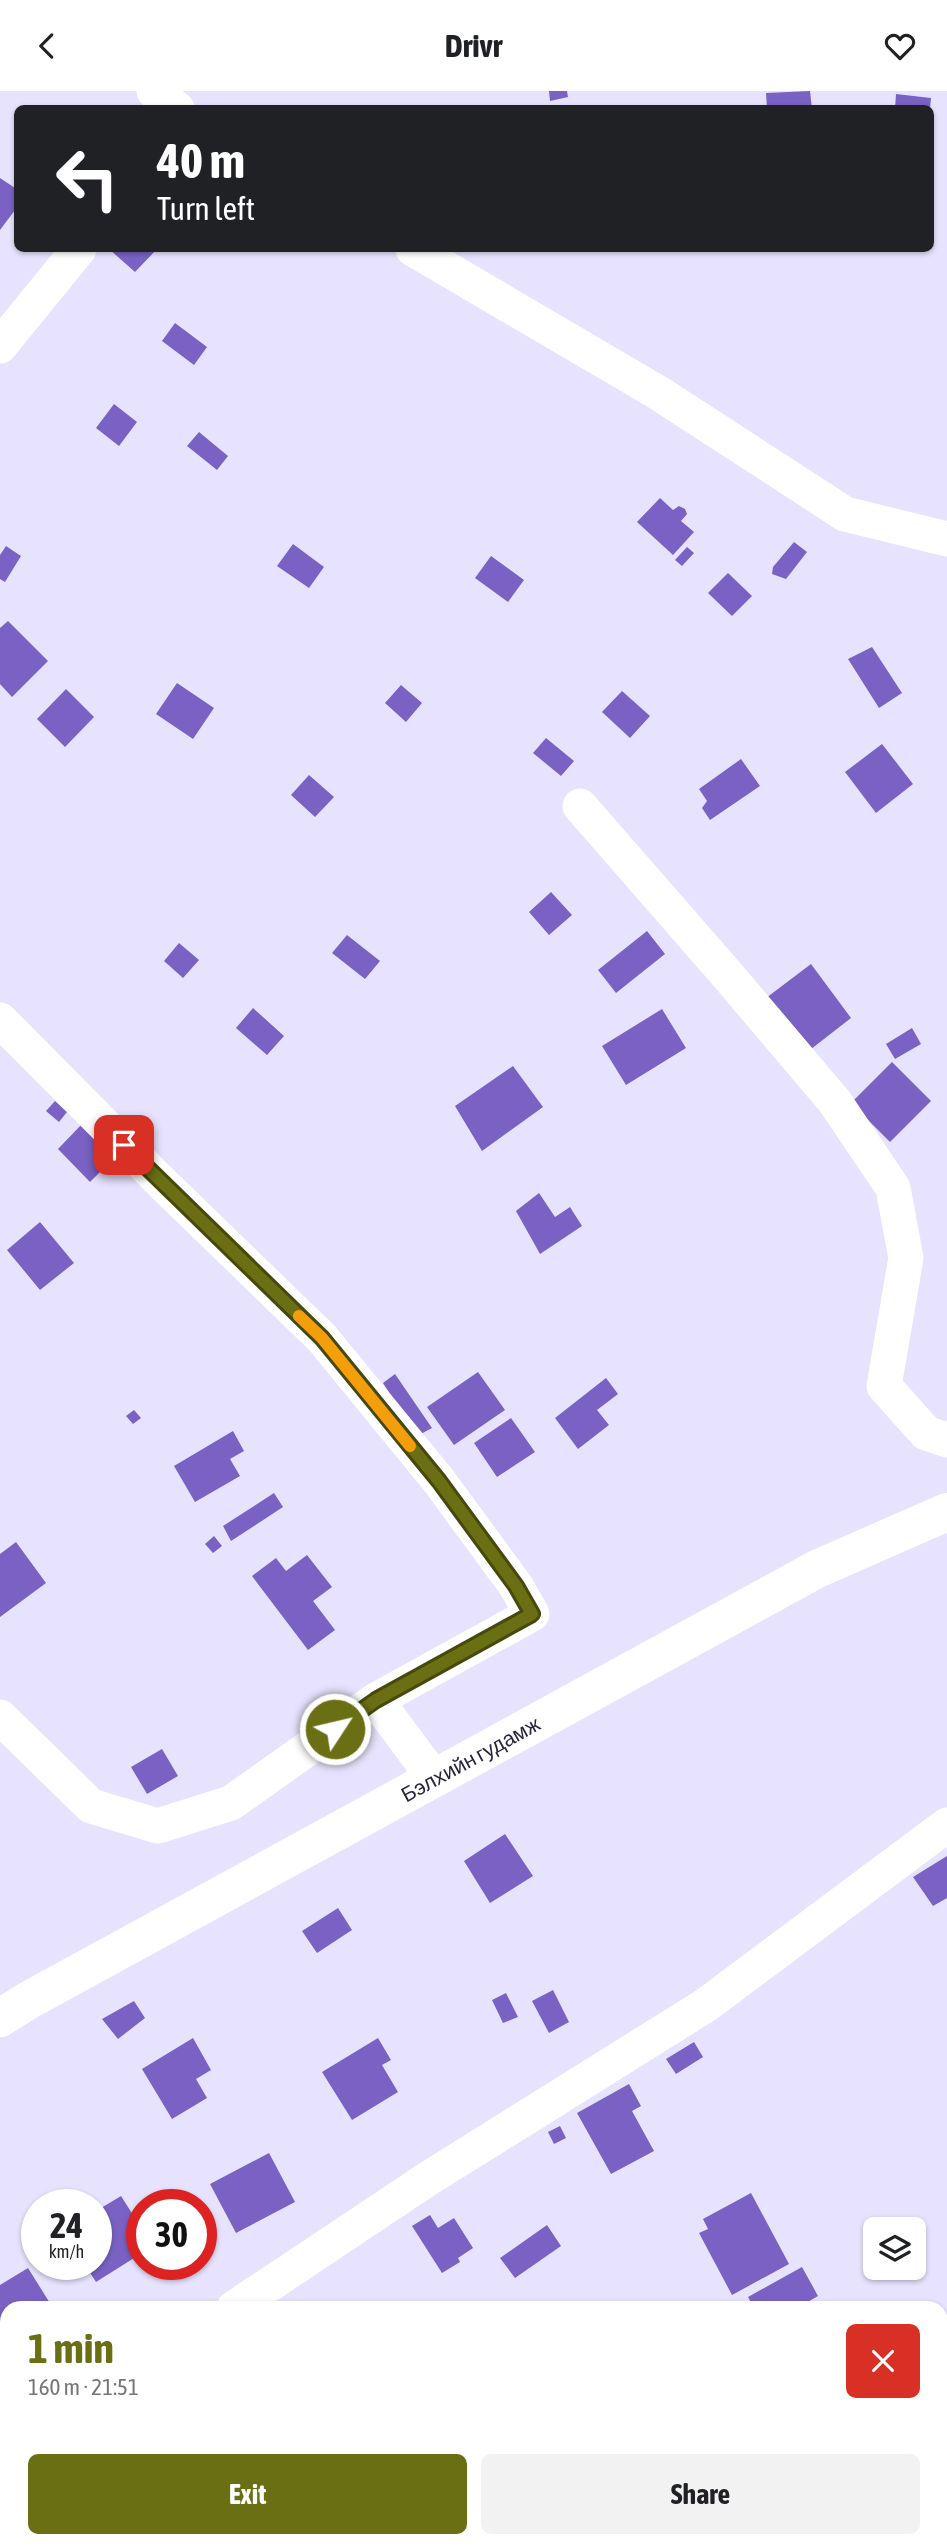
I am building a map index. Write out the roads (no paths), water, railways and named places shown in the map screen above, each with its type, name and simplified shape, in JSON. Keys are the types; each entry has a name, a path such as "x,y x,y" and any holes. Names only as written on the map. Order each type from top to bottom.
{"main road":[{"name":"Бэлхийн гудамж","path":"0,2018 817,1569 947,1512"}],"street":[{"path":"154,91 172,105"},
{"path":"0,346 77,252"},
{"path":"417,252 657,392 845,514 947,538"},
{"path":"580,806 835,1102 893,1188 906,1258 884,1386 926,1433 947,1440"},
{"path":"0,1020 162,1183 322,1338 439,1481 516,1586 532,1614 376,1700 231,1803 158,1826 91,1806 0,1717"},
{"path":"376,1700 434,1778"},
{"path":"244,2301 426,2180 706,2005 947,1825"}]}
